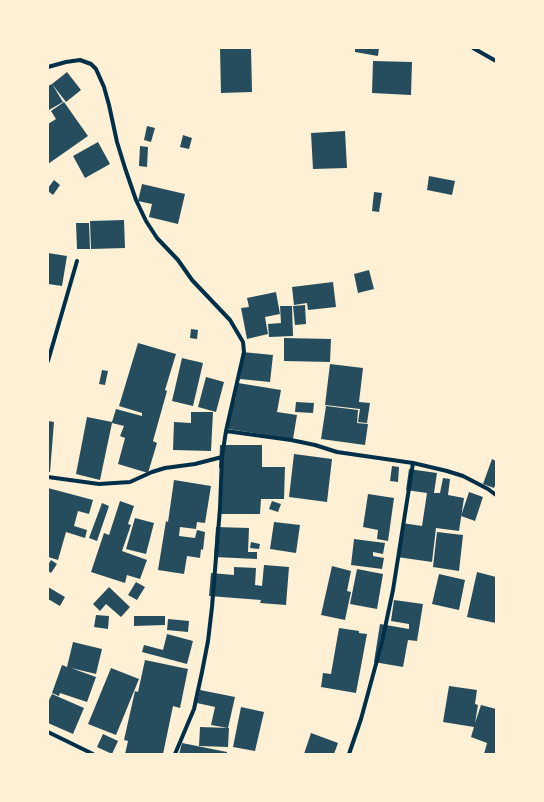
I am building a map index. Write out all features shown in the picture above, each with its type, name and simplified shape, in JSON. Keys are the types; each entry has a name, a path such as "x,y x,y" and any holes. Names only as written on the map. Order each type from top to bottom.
{"street":[{"path":"473,48 496,60"},
{"path":"48,67 80,60 91,64 96,69 110,105 117,142 125,168 136,200 146,221 157,238 178,260 192,280 230,320 243,342 244,352 242,364 226,431 222,457 220,508 208,641 194,709 175,754"},
{"path":"48,361 77,261"},
{"path":"226,431 291,440 315,445 337,452 413,463 447,471 463,476 488,489 496,495"},
{"path":"48,477 99,484 130,482 165,468 195,464 222,457"},
{"path":"349,754 361,720 382,642 393,590 413,463"},
{"path":"48,732 94,754"}],"building":[{"path":"220,48 251,48 252,92 221,93"},
{"path":"355,48 379,48 378,56 355,52"},
{"path":"373,61 412,62 411,95 372,93"},
{"path":"67,72 81,90 66,102 52,84"},
{"path":"52,84 63,102 49,110 48,86"},
{"path":"64,102 88,136 48,164 48,124 56,119 51,111"},
{"path":"147,126 155,128 151,142 144,140"},
{"path":"345,131 347,168 313,169 311,133"},
{"path":"183,135 192,138 189,149 180,147"},
{"path":"98,142 110,164 85,178 73,156"},
{"path":"140,146 148,147 147,167 139,166"},
{"path":"429,176 455,181 452,195 427,190"},
{"path":"54,180 60,185 53,195 48,191 48,188"},
{"path":"142,184 185,194 178,224 149,217 152,204 138,201"},
{"path":"374,192 382,193 379,212 372,211"},
{"path":"124,220 125,248 91,249 90,221"},
{"path":"76,223 89,223 90,249 77,249"},
{"path":"48,253 67,256 62,286 48,284"},
{"path":"369,270 374,289 358,293 354,274"},
{"path":"333,282 336,307 308,310 307,303 294,305 292,287"},
{"path":"276,292 280,314 265,317 268,334 247,339 241,308 249,307 247,298"},
{"path":"305,305 306,324 295,325 293,306"},
{"path":"280,306 292,306 293,336 269,337 268,324 281,323"},
{"path":"191,329 198,330 197,339 190,338"},
{"path":"284,338 331,339 330,362 284,361"},
{"path":"138,343 176,354 165,390 167,391 153,441 157,443 148,473 118,464 125,438 120,436 124,426 112,423 100,480 76,474 87,417 112,422 116,409 142,416 142,413 119,406"},
{"path":"242,352 273,355 270,382 240,379"},
{"path":"182,358 203,363 193,406 172,401"},
{"path":"330,364 363,368 359,402 370,403 367,423 358,422 360,409 325,405"},
{"path":"102,370 108,371 105,385 99,384"},
{"path":"206,377 224,382 216,412 198,407"},
{"path":"238,383 281,390 277,412 297,415 293,439 228,429 233,400 235,401"},
{"path":"296,402 314,403 313,413 295,412"},
{"path":"326,406 358,410 357,423 368,424 365,445 321,439"},
{"path":"191,412 213,412 211,451 173,450 174,422 191,423"},
{"path":"48,421 54,422 50,472 48,472"},
{"path":"220,445 262,445 262,467 285,467 284,499 261,499 260,514 220,514"},
{"path":"294,454 332,459 327,502 289,497"},
{"path":"492,459 496,461 496,483 494,488 483,484"},
{"path":"392,466 399,467 398,482 390,481"},
{"path":"409,469 437,473 434,493 440,493 443,478 450,479 448,495 464,498 459,531 436,528 432,562 397,557 402,523 422,526 427,493 406,490"},
{"path":"174,480 211,486 205,523 197,522 196,529 180,527 179,536 195,538 197,530 205,532 203,550 201,549 200,558 187,556 184,574 158,570 166,521 168,522"},
{"path":"48,488 93,500 89,514 78,511 74,526 87,530 85,538 66,532 58,560 48,557"},
{"path":"469,492 483,497 475,521 461,516"},
{"path":"368,494 394,498 388,541 377,539 378,530 363,527"},
{"path":"120,501 134,506 128,524 131,525 122,551 147,560 140,579 127,575 125,583 91,572 104,533 109,535"},
{"path":"272,501 281,504 278,512 269,509"},
{"path":"102,503 109,506 97,541 89,538"},
{"path":"135,518 154,523 146,554 126,549"},
{"path":"274,522 300,525 296,553 270,549"},
{"path":"216,527 249,528 248,552 257,552 257,559 214,557"},
{"path":"437,532 463,535 459,571 433,567"},
{"path":"354,539 385,543 383,554 373,552 373,556 384,558 382,569 351,565"},
{"path":"251,542 260,544 259,549 250,548"},
{"path":"51,560 57,564 51,573 48,571 48,565"},
{"path":"264,565 289,567 286,605 260,603 261,600 209,596 211,573 234,575 234,567 256,568 255,585 262,586"},
{"path":"332,566 351,571 347,591 351,592 345,620 321,615"},
{"path":"357,569 383,574 377,609 350,604"},
{"path":"477,572 496,577 496,623 467,617"},
{"path":"439,574 465,580 459,610 432,604"},
{"path":"136,582 145,587 137,600 128,595"},
{"path":"48,587 65,597 60,606 48,599"},
{"path":"109,587 130,607 121,617 106,604 100,611 93,604"},
{"path":"394,600 423,604 417,641 408,640 403,667 374,662 380,624 409,629 409,624 391,621"},
{"path":"96,615 109,616 108,629 94,627"},
{"path":"134,616 165,616 165,625 134,626"},
{"path":"168,619 189,621 188,632 167,630"},
{"path":"339,628 359,631 359,633 367,634 356,693 321,687 323,673 331,674"},
{"path":"167,634 193,641 187,664 142,652 144,645 163,650"},
{"path":"73,642 102,649 96,674 71,668 96,677 87,702 60,693 59,696 52,693 62,665 67,667"},
{"path":"145,660 188,669 180,708 173,706 163,754 125,754 128,741 124,740 135,691 138,692"},
{"path":"111,668 139,679 116,735 88,724"},
{"path":"449,686 477,690 475,704 478,705 475,723 481,705 496,709 496,754 484,754 487,743 471,737 474,727 443,722"},
{"path":"200,690 235,697 228,728 211,725 215,707 197,703"},
{"path":"52,694 84,708 73,734 48,723 48,702"},
{"path":"241,707 264,712 255,751 233,747"},
{"path":"200,727 229,728 228,747 199,746"},
{"path":"311,733 338,743 334,754 304,754"},
{"path":"103,734 118,741 112,754 97,747"},
{"path":"182,743 227,752 227,754 179,754"}]}
